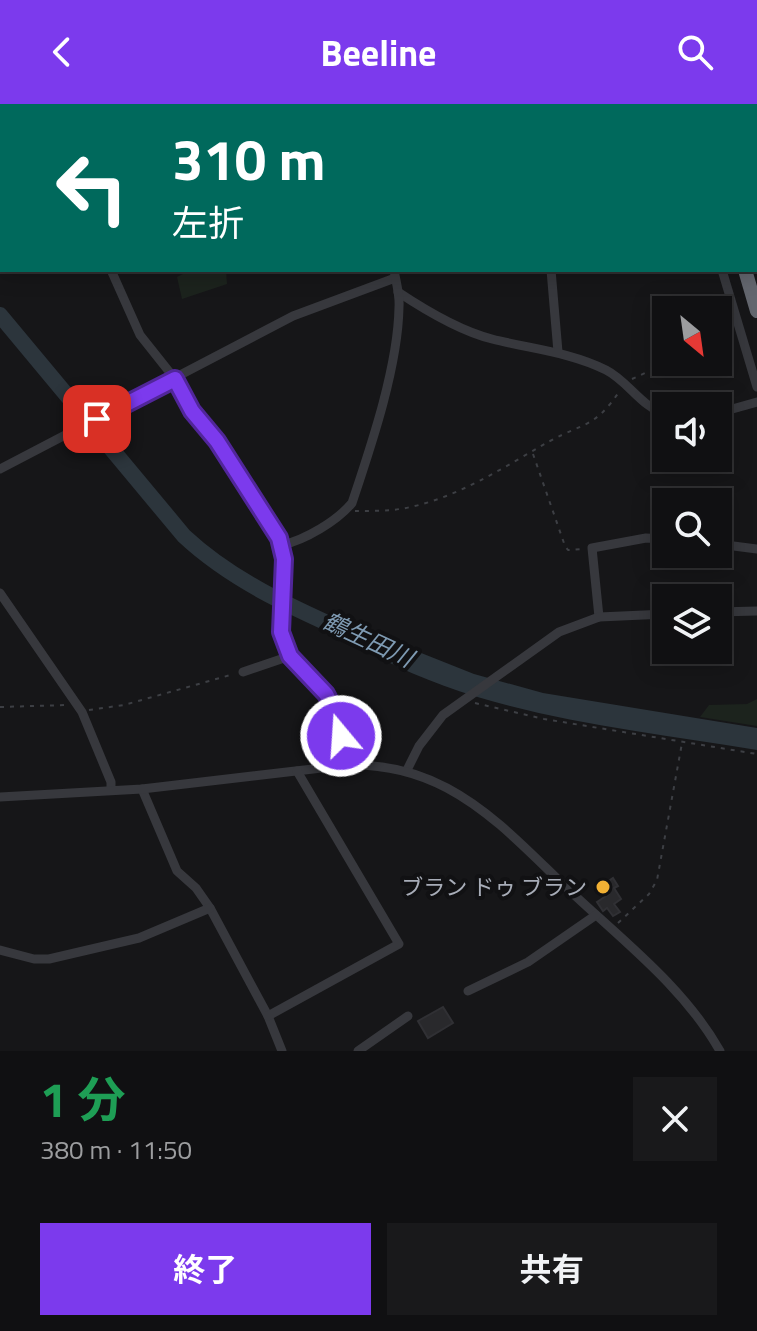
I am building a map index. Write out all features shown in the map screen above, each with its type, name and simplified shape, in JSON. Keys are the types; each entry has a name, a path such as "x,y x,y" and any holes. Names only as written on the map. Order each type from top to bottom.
{"highway":[{"path":"746,272 757,311"}],"street":[{"path":"112,272 140,335 175,379 192,411 217,441 276,531 282,545 281,632 290,656 331,702 347,765"},
{"path":"551,272 558,352"},
{"path":"723,272 757,387"},
{"path":"0,469 293,316 394,274 398,292 398,328 383,399 353,498 346,510 294,542 282,545"},
{"path":"398,292 414,303 491,339 558,352 608,371 652,407"},
{"path":"732,409 757,402"},
{"path":"599,617 592,548 652,538"},
{"path":"732,546 757,549"},
{"path":"0,593 80,708 111,782 111,790"},
{"path":"732,612 757,611"},
{"path":"407,770 437,721 559,632 599,617 652,615"},
{"path":"243,672 290,656"},
{"path":"0,797 142,789 347,765 407,770 450,789 491,817 689,1006 720,1051"},
{"path":"268,1016 399,944 297,771"},
{"path":"142,789 177,871 196,888 210,908 268,1016 282,1051"},
{"path":"0,950 34,959 49,959 139,938 210,908"},
{"path":"468,991 528,962 596,915"},
{"path":"358,1051 408,1016"}],"path":[{"path":"732,335 740,332"},
{"path":"346,510 394,510 463,488 600,417 626,384 652,369"},
{"path":"532,453 566,549 592,548"},
{"path":"0,707 124,705 243,672"},
{"path":"466,698 544,719 757,754"},
{"path":"611,930 649,894 657,880 682,742"}],"shaded area":[{"path":"187,272 226,272 227,284 182,299 177,277"},
{"path":"386,639 474,674 543,693 757,728 757,750 565,719 470,695 380,658 376,645"},
{"path":"757,699 757,726 700,717 709,705 747,704"}],"building":[{"path":"613,878 618,886 614,888 621,899 614,904 620,912 613,916 607,908 603,911 597,902 609,894 603,885"},
{"path":"443,1007 453,1023 428,1038 418,1021"}],"waterway":[{"name":"鶴生田川","path":"0,315 184,536 207,556 258,589 395,654"}],"place":[{"name":"ブラン ドゥ ブラン","path":"603,887"}],"route":[{"path":"97,419 175,379 192,411 217,441 276,531 284,559 281,632 290,656 326,694 335,711 341,736"}]}
